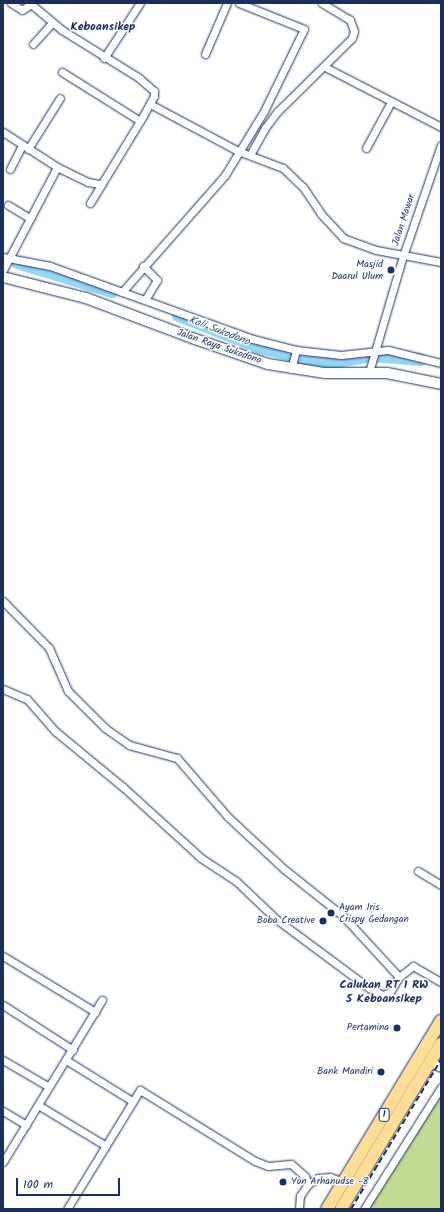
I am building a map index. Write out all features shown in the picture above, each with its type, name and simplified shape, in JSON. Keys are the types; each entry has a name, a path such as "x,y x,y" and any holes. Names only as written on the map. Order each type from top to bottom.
{"highway":[{"name":"1","path":"341,1209 432,1052 441,1021"},
{"name":"1","path":"328,1209 344,1182 432,1052"}],"main road":[{"name":"Jalan Raya Sukodono","path":"3,277 54,288 246,358 325,373 370,369 441,384"}],"street":[{"path":"11,3 22,10 31,4 52,23 148,85 154,94 150,104 108,176 99,184 90,203"},
{"path":"104,58 140,3"},
{"path":"204,54 227,3"},
{"path":"239,3 304,29 242,153"},
{"path":"122,292 143,266 225,175 278,111 350,42 354,31 350,20 322,3"},
{"path":"33,44 52,23"},
{"path":"325,67 441,127"},
{"path":"62,72 140,121"},
{"path":"10,169 60,98"},
{"path":"366,148 391,102"},
{"path":"150,104 242,153 283,168 294,176 330,226 343,238 376,250 441,262"},
{"path":"3,132 56,167 88,182 99,184"},
{"name":"Jalan Mawar","path":"370,369 403,256 441,146"},
{"path":"3,270 7,257 30,218 56,167"},
{"path":"8,205 30,218"},
{"path":"7,257 50,266 253,339 295,351 329,354 396,352 441,363"},
{"path":"143,266 157,280 145,300"},
{"path":"292,367 295,351"},
{"path":"3,601 22,624 49,648 68,691 105,728 129,745 177,758 228,817 284,869 343,916 399,977"},
{"path":"3,689 27,699 55,731 123,787 200,858 236,882 276,919 369,988 383,994 390,992 399,977 412,966 441,982"},
{"path":"418,871 441,885"},
{"path":"3,956 95,1012"},
{"path":"3,1160 102,1000"},
{"path":"3,1004 72,1050"},
{"path":"432,1052 441,1067"},
{"path":"3,1060 49,1087"},
{"path":"66,1060 132,1101"},
{"path":"364,1209 441,1087"},
{"path":"67,1209 140,1090 255,1161 268,1166 291,1164 305,1176 308,1184"},
{"path":"38,1105 106,1146"},
{"path":"3,1111 26,1125"},
{"path":"299,1209 300,1196 308,1184 318,1178 330,1177 344,1182"}],"green space":[{"path":"441,1088 441,1209 368,1209"}],"waterway":[{"name":"Kali Sukodono","path":"17,262 112,291"},
{"name":"Kali Sukodono","path":"178,315 260,347 325,363 372,355 420,359"}],"railway":[{"path":"351,1209 441,1060"}],"place":[{"name":"Masjid Daarul Ulum","path":"391,270"},
{"name":"Ayam Iris Crispy Gedangan","path":"331,913"},
{"name":"Boba Creative","path":"323,921"},
{"name":"Pertamina","path":"397,1028"},
{"name":"Bank Mandiri","path":"381,1072"},
{"name":"Yon Arhanudse -8","path":"283,1182"}],"district":[{"name":"Keboansikep","path":"103,27"},
{"name":"Calukan RT 1 RW 5 Keboansikep","path":"384,992"}]}
